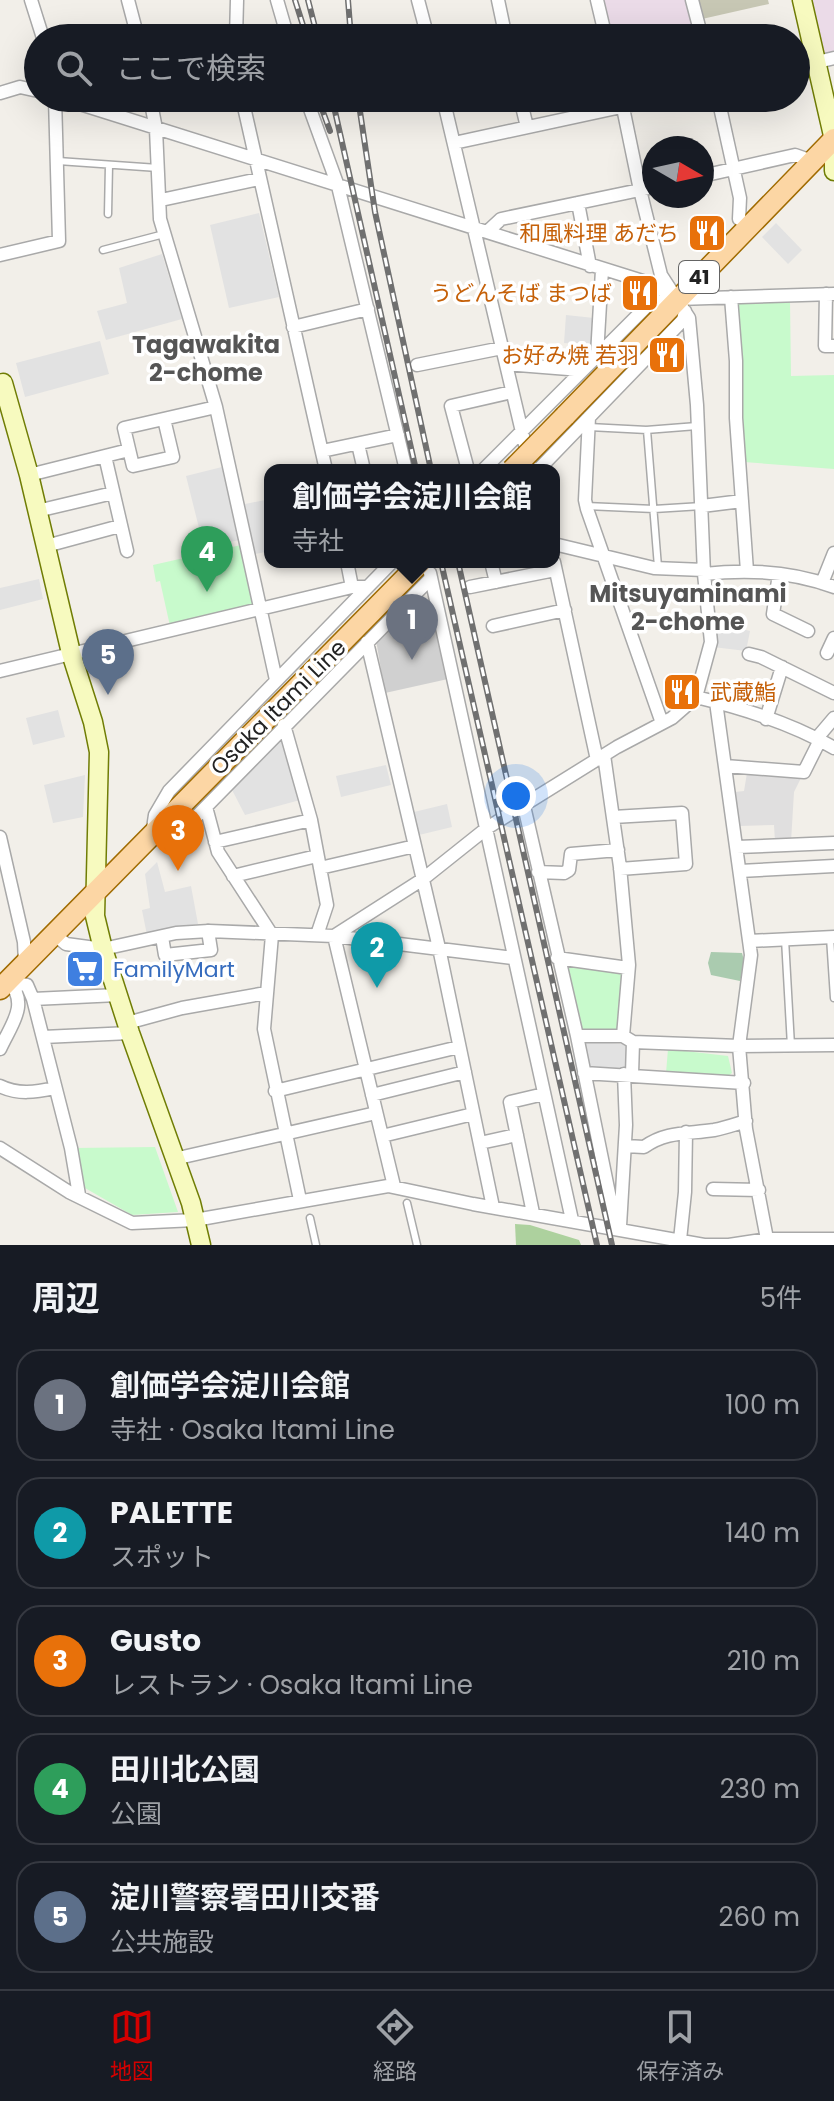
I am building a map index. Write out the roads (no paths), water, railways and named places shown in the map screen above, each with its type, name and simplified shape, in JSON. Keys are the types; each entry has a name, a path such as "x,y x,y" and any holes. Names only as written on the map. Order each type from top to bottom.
{"main road":[{"name":"41","path":"518,464 682,305 834,139"},
{"name":"Osaka Itami Line","path":"3,983 55,935 312,674 425,568"}],"street":[{"path":"31,0 39,24"},
{"path":"128,0 134,24"},
{"path":"236,24 237,0"},
{"path":"277,0 284,24"},
{"path":"418,0 424,24"},
{"path":"498,0 503,24"},
{"path":"597,0 603,24"},
{"path":"692,0 698,24"},
{"path":"802,0 826,60 834,171"},
{"path":"0,93 24,88"},
{"path":"0,255 59,241 58,112"},
{"path":"102,112 652,284 682,305"},
{"path":"153,112 160,219 216,407 276,680"},
{"path":"245,112 325,464"},
{"path":"311,112 338,186 405,464"},
{"path":"446,112 529,464"},
{"path":"523,112 527,127"},
{"path":"454,143 584,112"},
{"path":"334,936 423,879 487,828 683,710 696,697 711,642 689,318 661,275 624,112"},
{"path":"721,112 740,198 739,219"},
{"path":"714,173 795,155 812,161"},
{"path":"161,200 259,179"},
{"path":"487,232 501,219 640,190"},
{"path":"578,203 596,268 597,355"},
{"path":"489,464 648,304 682,305 731,297 830,294 825,346 834,346"},
{"path":"731,297 747,571"},
{"path":"544,464 589,422 683,320 682,305"},
{"path":"293,327 368,309"},
{"path":"417,365 502,348"},
{"path":"506,364 581,370"},
{"path":"1,379 29,475 71,653 99,752 95,916 128,1028 201,1245"},
{"path":"466,464 451,406 512,392"},
{"path":"164,419 173,457 133,466 124,428 216,407"},
{"path":"589,422 586,506 662,723"},
{"path":"322,451 398,435"},
{"path":"358,444 363,464"},
{"path":"29,475 129,450"},
{"path":"105,456 127,551"},
{"path":"37,511 113,493"},
{"path":"702,506 742,501"},
{"path":"46,546 120,526"},
{"path":"560,545 658,568 779,574 828,585 834,553"},
{"path":"348,568 352,587"},
{"path":"386,568 169,791 155,815 152,835 179,831 206,807 367,642 425,568"},
{"path":"426,568 487,828 572,1220"},
{"path":"492,568 496,582"},
{"path":"470,587 548,568"},
{"path":"555,568 613,817 620,869 628,968 628,1074 618,1228"},
{"path":"779,574 773,614 808,631"},
{"path":"0,671 352,587 367,587"},
{"path":"493,626 565,610"},
{"path":"827,653 834,638"},
{"path":"367,642 439,948 493,1207"},
{"path":"749,654 834,693"},
{"path":"766,719 782,667"},
{"path":"696,697 766,719 834,748"},
{"path":"716,702 751,955 739,1046 746,1121 767,1239"},
{"path":"725,766 804,772 818,739 834,718"},
{"path":"284,725 311,820 327,905 317,935"},
{"path":"524,806 618,1228"},
{"path":"206,807 215,842 233,876 272,935 264,1029 300,1200"},
{"path":"613,817 682,813 686,864 620,869"},
{"path":"215,842 311,820"},
{"path":"0,837 24,942 25,963"},
{"path":"737,847 834,843"},
{"path":"233,876 415,846"},
{"path":"538,872 564,873 569,870 571,854 618,850"},
{"path":"740,871 834,866"},
{"path":"55,935 66,944 103,949 208,931 317,935 513,958"},
{"path":"162,937 165,955 211,950 208,931"},
{"path":"334,936 394,1186"},
{"path":"749,941 832,937"},
{"path":"557,958 628,968"},
{"path":"3,983 27,985 33,999 71,1148 79,1195"},
{"path":"0,1049 19,1006 19,993 3,983"},
{"path":"43,1037 128,1028 182,1008 266,993"},
{"path":"33,999 118,995"},
{"path":"577,1036 739,1046 834,1045"},
{"path":"275,1091 459,1047"},
{"path":"372,1095 465,1072"},
{"path":"584,1073 744,1083"},
{"path":"0,1086 9,1091 31,1093 55,1088"},
{"path":"533,1213 510,1102 544,1094"},
{"path":"174,1159 376,1113"},
{"path":"382,1136 473,1114"},
{"path":"625,1146 644,1147 666,1135 714,1130 746,1121"},
{"path":"680,1240 686,1132"},
{"path":"480,1143 517,1135"},
{"path":"0,1148 69,1192 132,1223 195,1220 366,1188 394,1186 704,1245 767,1239 800,1242 834,1239"},
{"path":"713,1189 759,1190"}],"lane":[{"path":"57,161 158,168"},
{"path":"108,214 109,165"},
{"path":"103,250 164,234"},
{"path":"589,422 646,430 698,426"},
{"path":"646,430 658,568"},
{"path":"586,506 654,509 702,506"},
{"path":"832,937 834,998"},
{"path":"785,939 791,1046"},
{"path":"407,1203 417,1245"},
{"path":"310,1218 316,1245"}],"railway":[{"path":"295,0 303,24"},
{"path":"308,0 314,24"},
{"path":"348,0 350,24"},
{"path":"323,112 330,131"},
{"path":"335,112 415,464"},
{"path":"360,112 375,212 430,464"},
{"path":"442,568 597,1245"},
{"path":"459,568 612,1245"}],"place":[{"name":"和風料理 あだち","path":"707,233"},
{"name":"うどんそば まつば","path":"640,293"},
{"name":"お好み焼 若羽","path":"667,355"},
{"name":"田川北公園","path":"207,592"},
{"name":"創価学会淀川会館","path":"412,660"},
{"name":"武蔵鮨","path":"682,692"},
{"name":"淀川警察署田川交番","path":"108,695"},
{"name":"Gusto","path":"178,871"},
{"name":"FamilyMart","path":"85,969"},
{"name":"PALETTE","path":"377,988"}],"district":[{"name":"Tagawakita 2-chome","path":"206,359"},
{"name":"Mitsuyaminami 2-chome","path":"688,608"}]}
